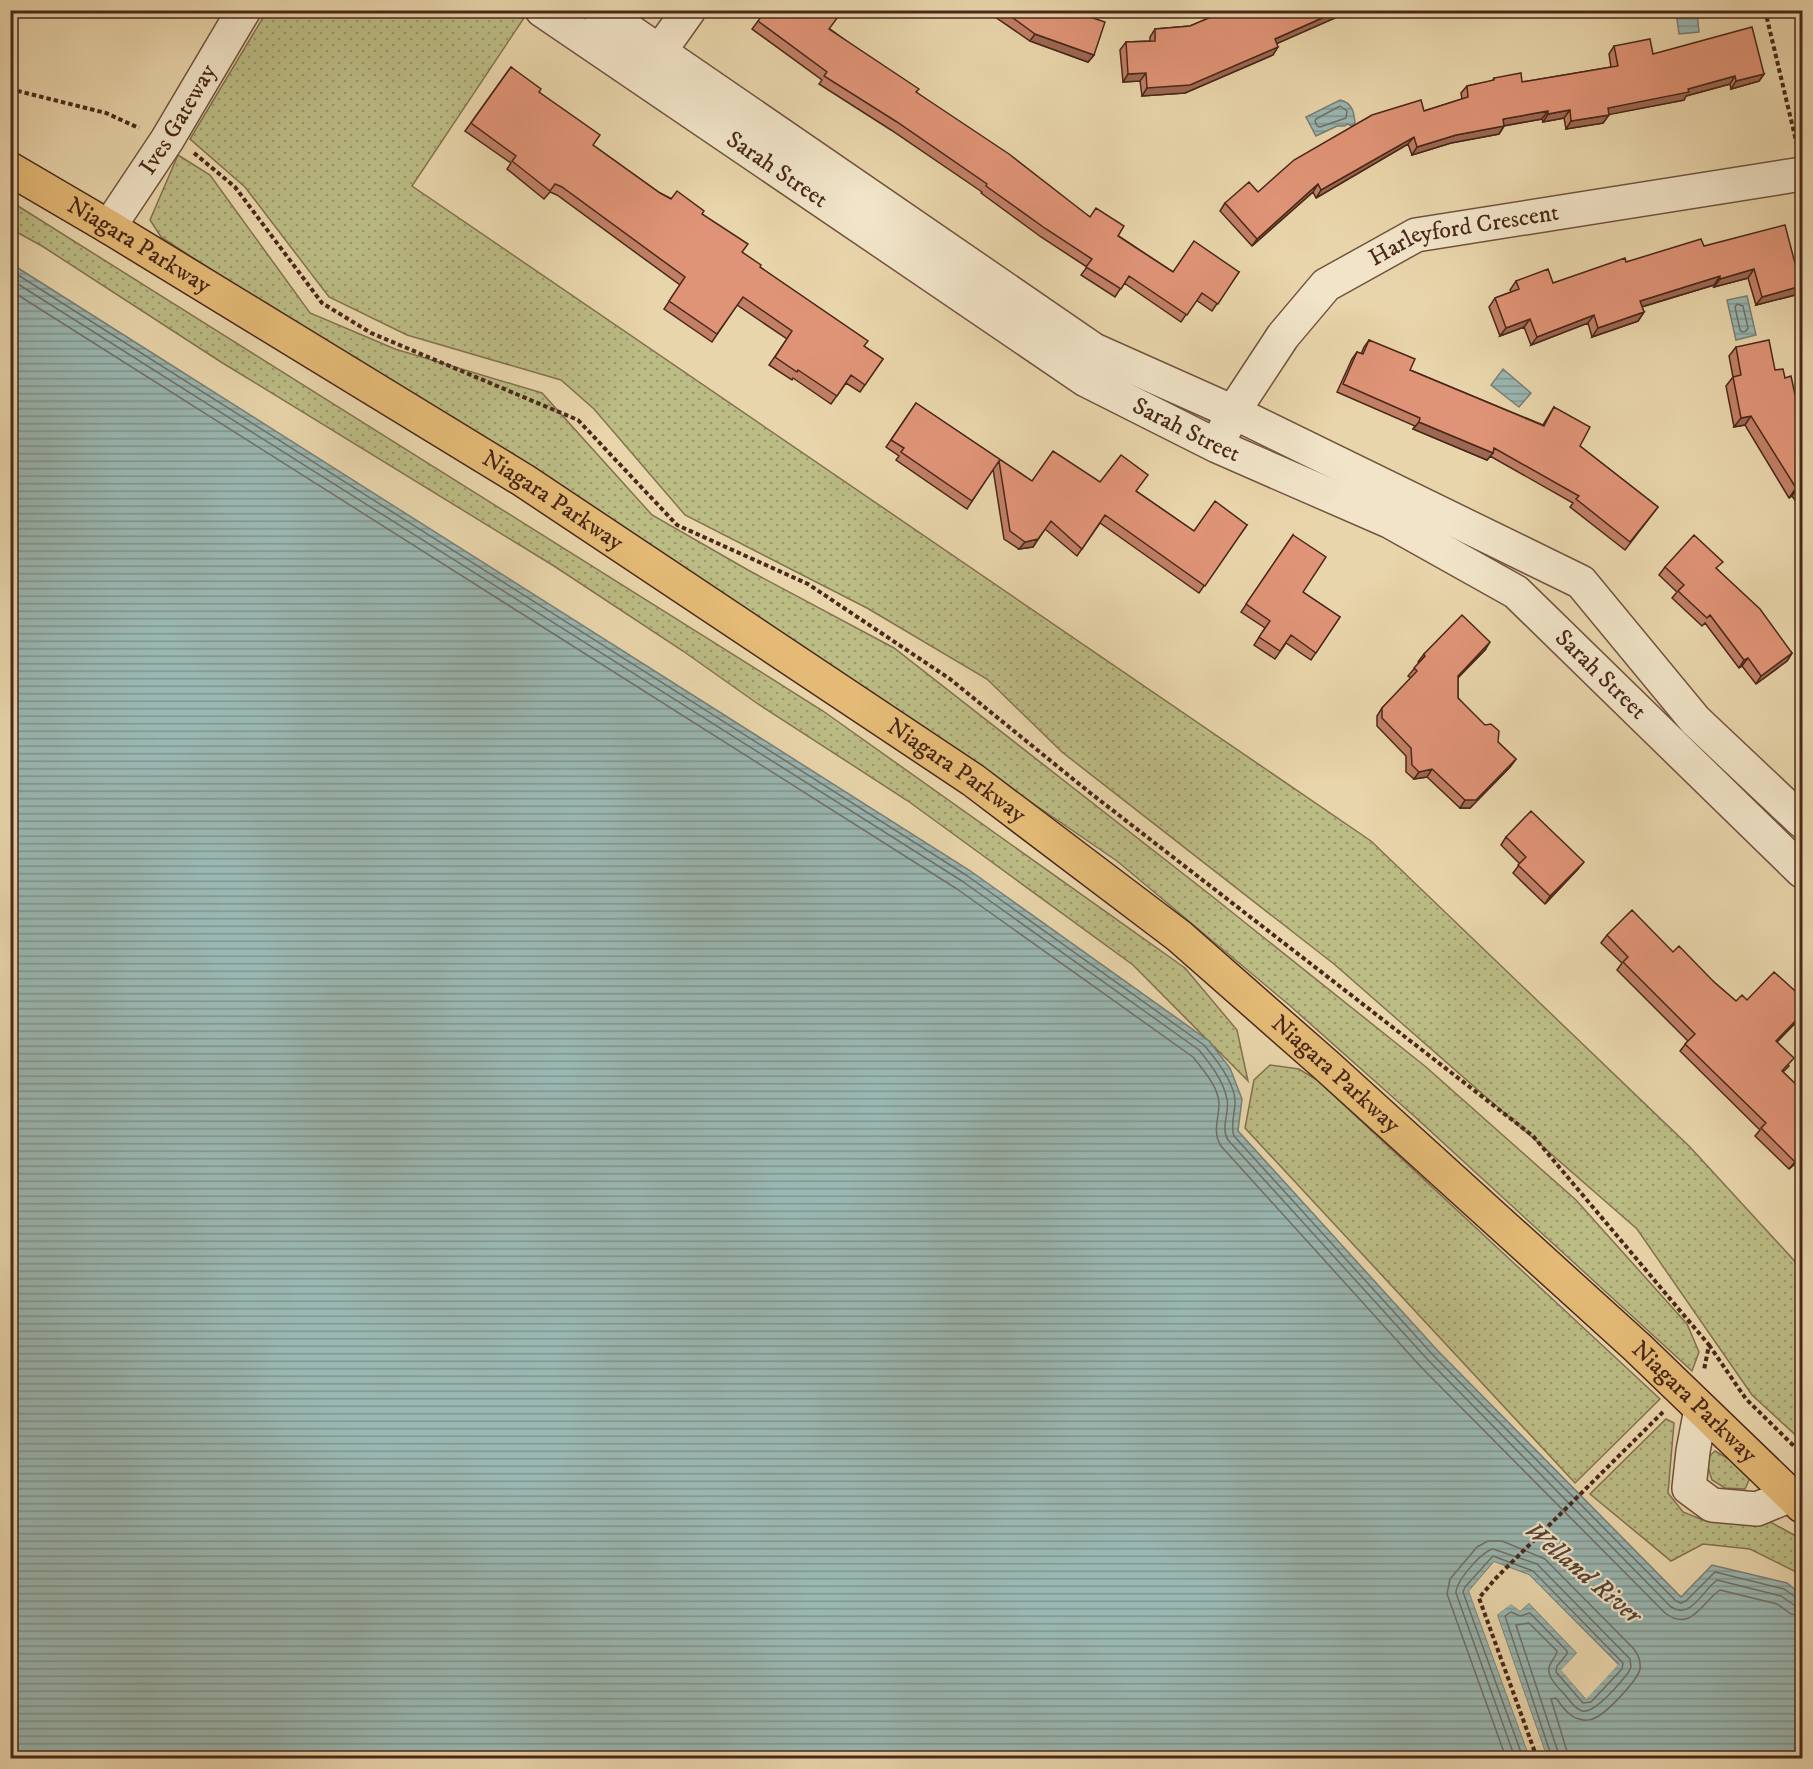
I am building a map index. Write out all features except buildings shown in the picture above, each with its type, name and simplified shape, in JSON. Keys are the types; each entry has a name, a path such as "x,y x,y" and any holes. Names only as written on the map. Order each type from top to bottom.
{"main road":[{"name":"Niagara Parkway","path":"10,169 523,480 972,780 1179,936 1336,1074 1638,1348 1797,1501"}],"street":[{"name":"Ives Gateway","path":"109,227 167,140 244,10"},
{"name":"Sarah Street","path":"542,10 650,65 1094,350 1233,412 1581,582 1695,720 1803,821"},
{"name":"Sarah Street","path":"599,10 650,65 1086,380 1217,446 1391,522 1516,592 1803,871"},
{"path":"650,65 688,10"},
{"name":"Harleyford Crescent","path":"1217,446 1233,412 1283,336 1326,285 1416,235 1801,165"},
{"path":"1672,743 1695,720"},
{"path":"1701,1409 1689,1488 1712,1504 1757,1509 1797,1501"}],"path":[{"path":"1765,10 1801,165"},
{"path":"1708,1345 1746,1399 1803,1454"},
{"path":"1537,1758 1479,1598 1584,1490"}],"green space":[{"path":"520,10 526,15 412,186 1371,841 1690,1147 1802,1269 1802,1441 1752,1395 1637,1229 1334,964 1062,752 987,679 867,608 685,515 594,409 561,380 407,335 329,297 245,187 190,139 267,11"},
{"path":"178,155 210,175 310,313 395,349 542,393 652,515 748,570 894,648 1426,1067 1576,1200 1687,1324 1699,1352 1692,1371 1414,1116 1288,1004 1117,861 864,688 430,412 161,237 150,220"},
{"path":"10,201 823,711 1185,968 1237,1030 1248,1081 1133,965 908,801 758,704 683,651 554,566 221,362 42,246 11,229"},
{"path":"1270,1065 1299,1069 1317,1080 1660,1399 1575,1483 1245,1128 1254,1080"},
{"path":"1666,1419 1674,1423 1668,1493 1683,1512 1703,1520 1763,1518 1802,1541 1802,1575 1750,1549 1703,1544 1671,1561 1590,1494"},
{"path":"1715,1451 1734,1462 1750,1478 1745,1489 1725,1488 1712,1480 1708,1461"}],"water":[{"path":"1676,11 1697,11 1699,32 1679,34"},
{"path":"1340,100 1350,106 1355,123 1352,126 1347,124 1337,126 1316,136 1306,117"},
{"name":"Welland River","path":"10,263 969,870 1209,1041 1230,1068 1242,1099 1238,1131 1438,1351 1681,1597 1712,1565 1787,1583 1802,1595 1802,1758 1547,1758 1497,1615 1511,1603 1520,1611 1529,1603 1577,1653 1562,1670 1585,1698 1618,1664 1529,1575 1494,1562 1469,1591 1530,1758 11,1758"},
{"path":"1747,296 1756,335 1736,340 1727,300"},
{"path":"1503,369 1531,393 1519,407 1491,385"}],"pier":[{"path":"1494,1562 1529,1575 1618,1665 1586,1699 1561,1670 1577,1653 1529,1603 1520,1611 1511,1604 1497,1615 1547,1758 1544,1758 1494,1613 1510,1601 1520,1607 1527,1600 1531,1600 1580,1651 1565,1670 1586,1694 1614,1665 1528,1578 1495,1565 1472,1592 1533,1758 1530,1758 1469,1591"}]}
